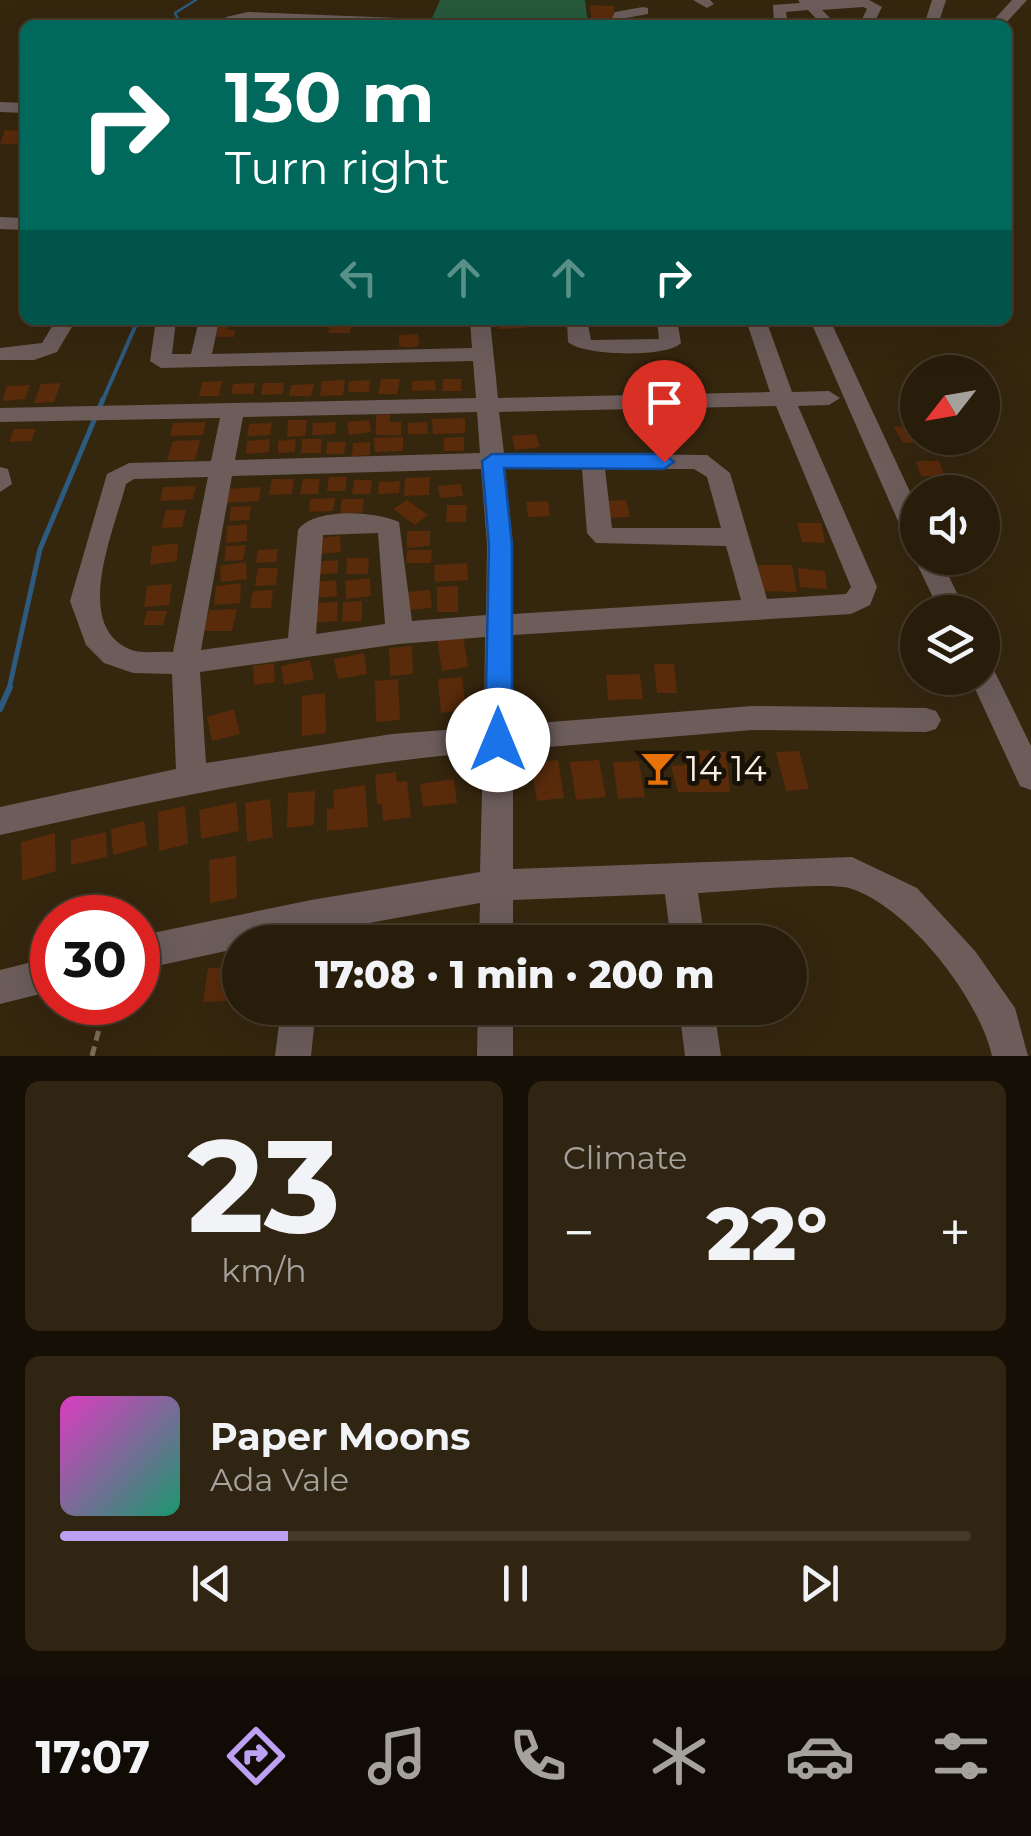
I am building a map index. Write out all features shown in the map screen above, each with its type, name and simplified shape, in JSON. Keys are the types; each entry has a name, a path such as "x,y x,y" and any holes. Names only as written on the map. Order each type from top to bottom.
{"street":[{"path":"1001,20 1020,0"},
{"path":"780,20 778,8 807,3 872,4 868,20"},
{"path":"618,20 620,15 644,12"},
{"path":"231,20 248,16 281,20"},
{"path":"0,124 13,108"},
{"path":"0,354 35,353 52,348 61,341 65,325"},
{"path":"165,325 161,361 481,354"},
{"path":"200,361 208,325"},
{"path":"480,325 500,545 496,925"},
{"path":"577,325 578,342 588,346 667,346 670,343 667,325"},
{"path":"756,608 718,473 699,460 492,461 120,474 83,601 96,637 114,655 133,662 185,662 399,634 851,604 862,598 864,586 783,397 758,325"},
{"path":"822,325 900,498"},
{"path":"0,415 829,398"},
{"path":"192,779 185,662 233,409"},
{"path":"593,463 600,533 605,537 735,537"},
{"path":"0,475 0,484"},
{"path":"300,646 311,530 320,525 382,524 390,528 399,634"},
{"path":"992,695 1031,777"},
{"path":"0,821 192,779 392,747 752,718 926,720"},
{"path":"327,925 497,885 852,872 905,899 964,963 1002,1021 1010,1056"},
{"path":"679,876 686,925"},
{"path":"160,950 222,941"},
{"path":"0,987 30,980"},
{"path":"293,1056 298,1025"},
{"path":"496,1025 496,1056"},
{"path":"698,1025 703,1056"}],"path":[{"path":"92,1056 100,1025"}],"green space":[{"path":"440,0 585,0 587,20 431,20"}],"building":[{"path":"590,5 614,6 614,20 592,20"},
{"path":"5,130 20,131 17,144 0,144"},
{"path":"213,325 229,325 227,330 235,330 234,337 211,337"},
{"path":"329,325 351,325 350,333 328,333"},
{"path":"499,325 526,328 499,329"},
{"path":"418,334 419,345 399,346 399,335"},
{"path":"381,379 400,379 397,394 378,394"},
{"path":"443,379 462,379 461,391 442,391"},
{"path":"345,380 343,395 320,396 322,381"},
{"path":"370,380 369,392 348,392 349,381"},
{"path":"435,380 436,390 412,391 412,381"},
{"path":"222,381 219,396 199,396 202,382"},
{"path":"61,383 54,402 34,403 41,384"},
{"path":"255,383 253,394 231,394 233,384"},
{"path":"263,383 284,383 283,394 261,395"},
{"path":"314,384 311,396 289,396 291,385"},
{"path":"30,385 25,399 2,401 7,386"},
{"path":"390,414 390,422 401,422 401,435 376,435 376,415"},
{"path":"465,418 465,433 433,434 432,419"},
{"path":"288,420 307,420 305,436 287,437"},
{"path":"369,420 371,432 349,435 347,422"},
{"path":"206,422 203,435 170,436 173,423"},
{"path":"336,422 335,434 312,435 313,423"},
{"path":"427,422 428,434 408,434 408,423"},
{"path":"272,423 270,435 247,436 249,424"},
{"path":"14,429 36,429 31,441 9,442"},
{"path":"536,434 540,447 515,450 512,436"},
{"path":"403,437 403,451 375,452 374,438"},
{"path":"464,437 464,451 444,451 444,438"},
{"path":"270,439 269,452 246,454 247,441"},
{"path":"296,439 295,452 278,453 278,441"},
{"path":"302,439 322,439 321,453 301,453"},
{"path":"200,440 195,460 167,460 173,441"},
{"path":"327,442 346,442 344,454 326,454"},
{"path":"370,442 370,455 352,456 353,443"},
{"path":"916,461 939,461 945,475 921,475"},
{"path":"329,477 347,477 345,491 327,491"},
{"path":"430,477 429,495 404,496 405,478"},
{"path":"272,479 294,479 292,494 269,495"},
{"path":"303,479 320,479 318,494 300,494"},
{"path":"354,480 372,480 370,494 352,494"},
{"path":"400,481 399,493 378,494 379,482"},
{"path":"461,484 463,496 440,498 438,486"},
{"path":"196,486 193,499 160,501 163,487"},
{"path":"261,487 259,501 224,503 226,489"},
{"path":"335,498 333,511 309,512 310,499"},
{"path":"342,499 364,499 362,513 340,513"},
{"path":"407,500 428,515 415,525 393,509"},
{"path":"626,500 630,517 607,518 604,501"},
{"path":"548,501 550,516 528,517 526,502"},
{"path":"447,505 467,505 466,522 446,522"},
{"path":"251,506 249,520 229,521 231,507"},
{"path":"166,510 186,510 182,527 161,528"},
{"path":"797,523 821,523 825,543 802,542"},
{"path":"247,524 247,541 226,543 227,526"},
{"path":"407,531 430,531 430,546 407,548"},
{"path":"340,536 341,552 319,554 319,538"},
{"path":"178,543 177,561 150,565 152,546"},
{"path":"246,545 243,560 224,561 226,546"},
{"path":"278,549 276,562 256,563 258,550"},
{"path":"407,550 432,550 431,563 406,563"},
{"path":"347,558 369,558 368,574 346,574"},
{"path":"338,560 338,573 315,575 315,562"},
{"path":"246,562 247,579 221,582 220,566"},
{"path":"467,563 468,580 435,582 434,565"},
{"path":"753,565 792,565 797,592 757,591"},
{"path":"258,568 278,568 276,585 255,586"},
{"path":"798,568 825,571 827,589 800,587"},
{"path":"370,578 371,596 346,599 345,581"},
{"path":"336,580 337,596 315,598 314,582"},
{"path":"241,583 240,603 214,605 216,586"},
{"path":"172,584 169,605 144,607 147,586"},
{"path":"458,586 458,612 437,612 437,587"},
{"path":"273,590 271,608 250,608 253,591"},
{"path":"430,590 432,608 407,610 406,592"},
{"path":"362,601 362,621 342,622 343,602"},
{"path":"338,602 337,621 310,623 311,603"},
{"path":"237,609 232,631 204,631 209,610"},
{"path":"147,611 167,611 163,625 143,625"},
{"path":"463,636 468,667 442,671 437,639"},
{"path":"412,646 413,674 390,676 389,648"},
{"path":"364,653 367,674 338,679 334,659"},
{"path":"310,660 314,679 284,685 281,666"},
{"path":"274,663 275,682 254,685 253,666"},
{"path":"654,664 674,664 677,693 657,693"},
{"path":"640,674 643,699 608,700 606,675"},
{"path":"462,677 466,710 441,713 438,679"},
{"path":"398,679 400,720 376,722 375,681"},
{"path":"325,693 326,733 302,736 302,696"},
{"path":"234,709 240,734 212,741 207,717"},
{"path":"699,750 726,752 730,792 678,792 671,766 700,764"},
{"path":"799,751 809,789 786,791 776,752"},
{"path":"558,760 564,798 537,801 531,763"},
{"path":"599,760 606,797 576,800 570,762"},
{"path":"639,761 645,797 618,799 613,762"},
{"path":"396,772 397,782 407,781 411,817 383,821 375,775"},
{"path":"454,779 457,803 423,807 420,784"},
{"path":"365,785 368,827 327,831 327,809 334,808 333,790"},
{"path":"315,791 314,825 287,828 288,793"},
{"path":"270,799 273,837 247,842 245,803"},
{"path":"236,802 239,831 201,839 199,810"},
{"path":"185,806 188,844 159,851 158,812"},
{"path":"144,821 147,846 113,855 111,829"},
{"path":"106,832 107,857 71,865 71,840"},
{"path":"55,833 56,871 22,881 21,842"},
{"path":"236,856 237,898 210,903 209,860"},
{"path":"222,967 222,1001 203,1002 208,968"}],"waterway":[{"path":"178,20 175,13 196,0"},
{"path":"102,402 136,325"},
{"path":"9,689 40,549 103,399"},
{"path":"0,709 10,687"}],"place":[{"name":"14 14","path":"658,768"}],"route":[{"path":"498,740 500,545 492,461 664,462"}]}
